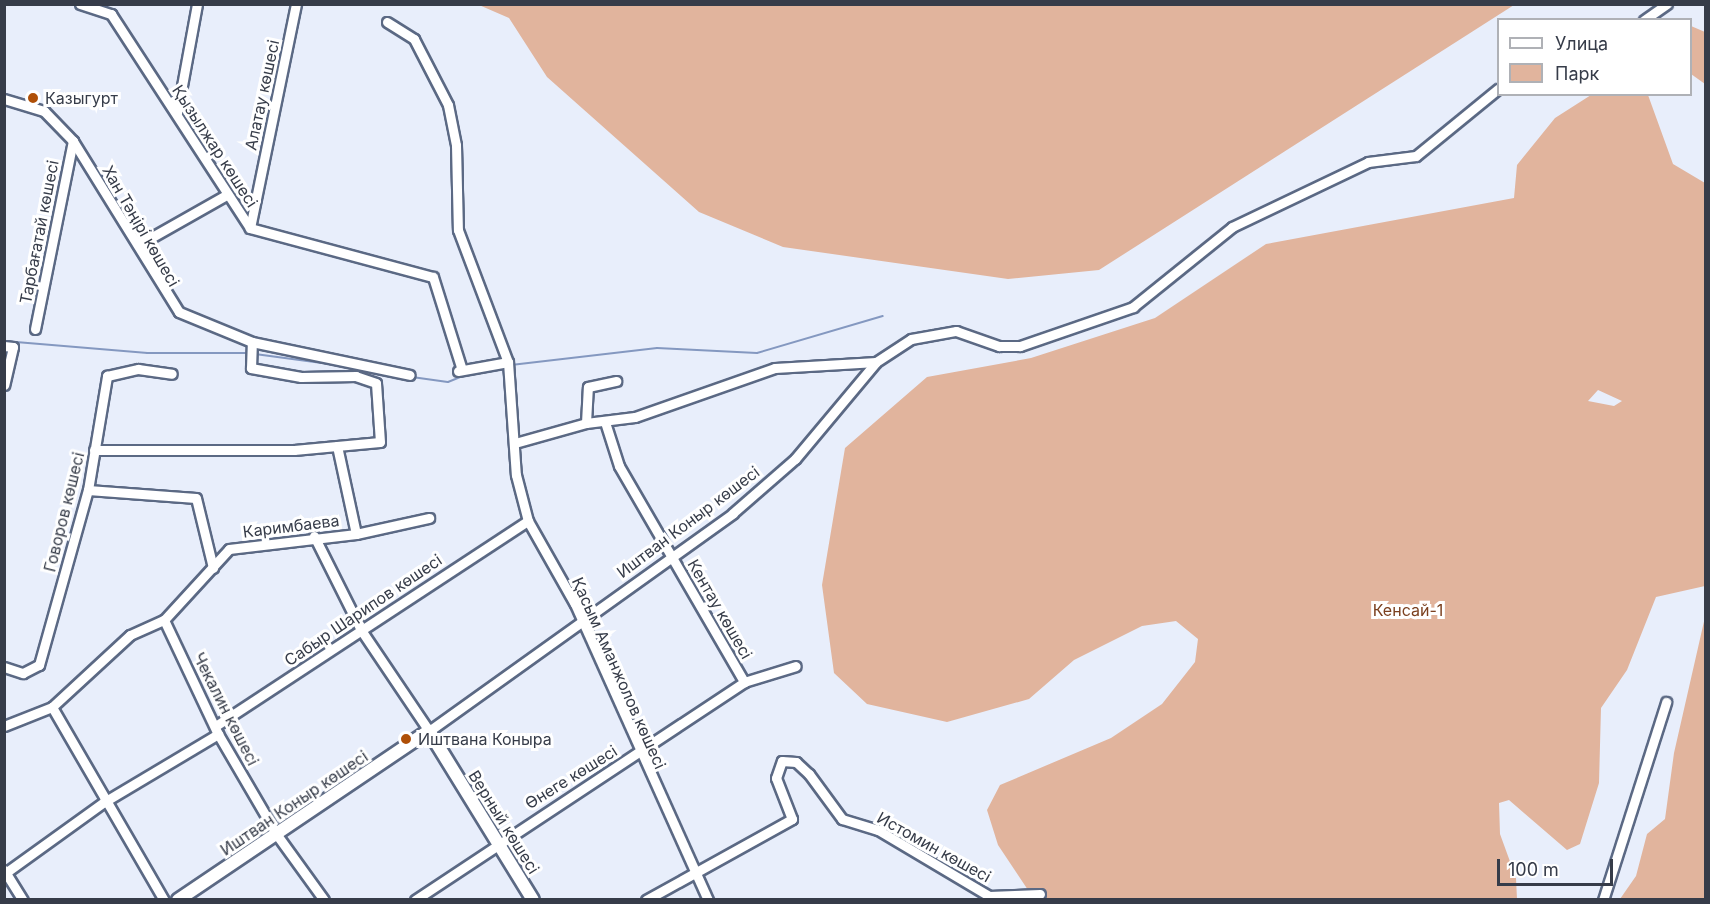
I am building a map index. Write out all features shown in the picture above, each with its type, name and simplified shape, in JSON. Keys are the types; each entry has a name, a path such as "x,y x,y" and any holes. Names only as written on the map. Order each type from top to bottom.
{"street":[{"name":"Қызылжар көшесі","path":"80,4 102,7 111,14 250,228 428,275 436,280 460,371 508,363"},
{"path":"177,113 197,4"},
{"name":"Алатау көшесі","path":"250,228 296,4"},
{"path":"1647,18 1667,4"},
{"name":"Қасым Аманжолов көшесі","path":"387,22 414,39 448,105 456,145 458,230 508,363 516,476 528,521 582,621 637,753 708,900"},
{"name":"Иштван Коныр көшесі","path":"178,900 278,835 429,731 674,557 795,459 876,362 911,339 936,332 956,331 999,346 1020,346 1133,308 1232,227 1368,162 1416,156 1497,90"},
{"name":"Хан Тәңірі көшесі","path":"4,99 44,111 73,141 179,312 252,351 410,375"},
{"name":"Тарбағатай көшесі","path":"34,329 73,141"},
{"path":"138,245 228,194"},
{"path":"4,385 9,346"},
{"path":"94,450 337,446 380,442 376,383 357,376 281,374 251,368 252,351"},
{"path":"514,443 586,423 635,417 776,368 876,362"},
{"name":"Говоров көшесі","path":"4,667 23,673 39,665 88,490 111,372 138,369 171,374"},
{"path":"586,423 588,387 616,381"},
{"name":"Кентау көшесі","path":"605,422 619,466 674,557 744,682"},
{"path":"337,446 356,534"},
{"path":"88,490 196,498 213,568"},
{"name":"Каримбаева","path":"4,726 52,707 130,635 164,620 229,549 314,537 356,534 429,518"},
{"name":"Сабыр Шарипов көшесі","path":"5,872 104,802 218,729 361,630 528,521"},
{"path":"314,537 361,630 429,731"},
{"name":"Чекалин көшесі","path":"164,620 218,729 278,835 324,900"},
{"name":"Өнеге көшесі","path":"415,900 495,842 637,753 744,682 795,666"},
{"path":"1603,900 1666,702"},
{"path":"52,707 104,802 164,900"},
{"name":"Верный көшесі","path":"429,731 495,842 533,900"},
{"name":"Истомин көшесі","path":"646,900 693,870 792,819 776,778 782,761 796,762 810,774 842,819 878,830 989,896 1040,894"},
{"path":"5,872 23,900"}],"green space":[{"path":"479,5 1514,5 1099,270 1008,279 783,247 699,212 547,77 509,18"},
{"path":"1692,26 1705,32 1705,84 1692,75"},
{"name":"Кенсай-1","path":"1589,96 1648,96 1673,164 1705,183 1705,586 1656,597 1627,670 1601,708 1599,783 1580,844 1567,850 1509,800 1499,803 1500,834 1516,878 1517,899 1022,899 1028,890 998,845 987,810 1000,785 1111,738 1162,704 1195,662 1198,639 1176,621 1142,626 1074,660 1029,699 947,722 867,704 834,673 822,585 845,448 927,377 1031,358 1155,318 1266,244 1514,198 1517,165 1555,118","holes":["1598,390 1622,401 1614,406 1588,401"]},
{"path":"1705,617 1705,899 1620,899 1636,876 1647,834 1665,819 1674,753"}],"waterway":[{"path":"511,365 657,348 757,353 883,316"},
{"path":"4,341 147,353 249,353"},
{"path":"255,354 344,366"},
{"path":"412,377 448,382 473,372"}],"place":[{"name":"Казыгурт","path":"33,98"},
{"name":"Иштвана Коныра","path":"406,739"}]}
